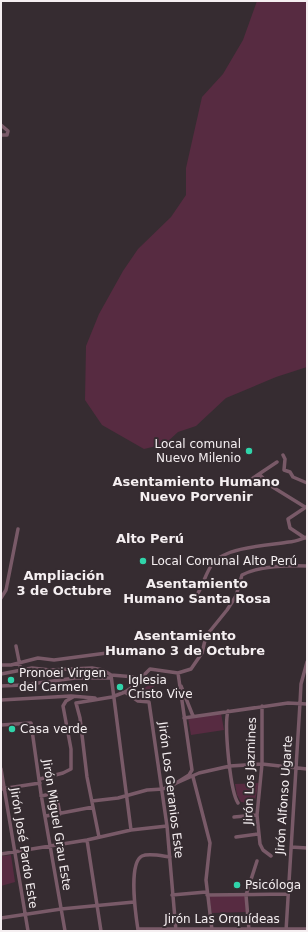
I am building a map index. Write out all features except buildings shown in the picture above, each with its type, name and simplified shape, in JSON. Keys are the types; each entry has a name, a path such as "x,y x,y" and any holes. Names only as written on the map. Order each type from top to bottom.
{"street":[{"path":"1,125 7,129 8,133 1,135"},
{"path":"283,455 285,459 284,470 290,472 293,477 307,483"},
{"path":"241,486 278,462"},
{"path":"259,474 271,486 306,507 290,516 288,523 290,528 306,537"},
{"path":"2,596 18,529"},
{"path":"198,593 214,562 222,557 238,550 291,542 306,537"},
{"path":"99,837 93,808 80,718 76,703 112,697 125,692 142,681 145,674 150,670 178,673 191,669 198,660 206,636 236,596 242,575 252,571 283,566 307,566"},
{"path":"16,646 20,671"},
{"path":"1,665 19,663 38,658 54,660 122,651"},
{"name":"Jirón Alfonso Ugarte","path":"286,930 287,894 300,703 302,680 307,662"},
{"path":"1,674 32,668 50,670 92,668 100,669 111,677"},
{"path":"171,787 189,775 192,770 178,673"},
{"path":"1,686 23,686 75,678 135,676"},
{"path":"111,677 112,697 131,830"},
{"path":"179,684 193,716"},
{"name":"Jirón Los Geranios Este","path":"125,692 138,701 149,702 163,789 170,857 175,930"},
{"path":"1,700 73,697 100,699"},
{"path":"3,789 40,781 71,769 71,749 62,706 73,697"},
{"path":"184,718 262,706 300,703 307,704"},
{"name":"Jirón Los Jazmines","path":"262,706 262,764 256,815 258,834 262,848 271,856"},
{"path":"228,711 227,720 230,776 238,803"},
{"name":"Jirón Miguel Grau Este","path":"1,725 31,723 41,796 46,816 65,931"},
{"path":"92,801 107,800 147,790 171,787 192,776 230,766 262,764 307,769"},
{"name":"Jirón José Pardo Este","path":"1,769 3,789 28,931"},
{"path":"192,776 210,843 207,894 212,930"},
{"path":"41,796 56,793 60,814"},
{"path":"46,816 93,808"},
{"path":"234,817 256,815"},
{"path":"1,854 51,847 131,830 167,826"},
{"path":"236,837 258,834"},
{"path":"87,840 101,931"},
{"path":"291,847 307,848"},
{"path":"138,930 134,902 134,885 138,860 146,855 170,857"},
{"path":"249,930 246,895 257,861"},
{"path":"172,895 287,894"},
{"path":"1,918 61,909 134,902"},
{"name":"Jirón Las Orquídeas","path":"138,930 307,929"}],"shaded area":[{"path":"257,1 307,1 307,367 276,377 226,398 196,426 178,432 165,444 144,449 102,425 85,400 86,346 99,314 123,271 138,249 171,217 186,195 186,168 202,97 223,74 243,40"},
{"path":"153,684 156,694 139,700 136,691"},
{"path":"221,713 224,730 191,735 188,718"},
{"path":"259,783 255,800 250,803 241,802 237,795 235,784"},
{"path":"11,855 15,882 1,886 1,856"},
{"path":"209,896 245,896 246,912 212,913"}],"place":[{"name":"Local comunal Nuevo Milenio","path":"249,451"},
{"name":"Local Comunal Alto Perú","path":"143,561"},
{"name":"Pronoei Virgen del Carmen","path":"11,680"},
{"name":"Iglesia Cristo Vive","path":"120,687"},
{"name":"Casa verde","path":"12,729"},
{"name":"Psicóloga","path":"237,885"}],"district":[{"name":"Asentamiento Humano Nuevo Porvenir","path":"196,488"},
{"name":"Alto Perú","path":"150,538"},
{"name":"Ampliación 3 de Octubre","path":"64,582"},
{"name":"Asentamiento Humano Santa Rosa","path":"197,590"},
{"name":"Asentamiento Humano 3 de Octubre","path":"185,642"}]}
